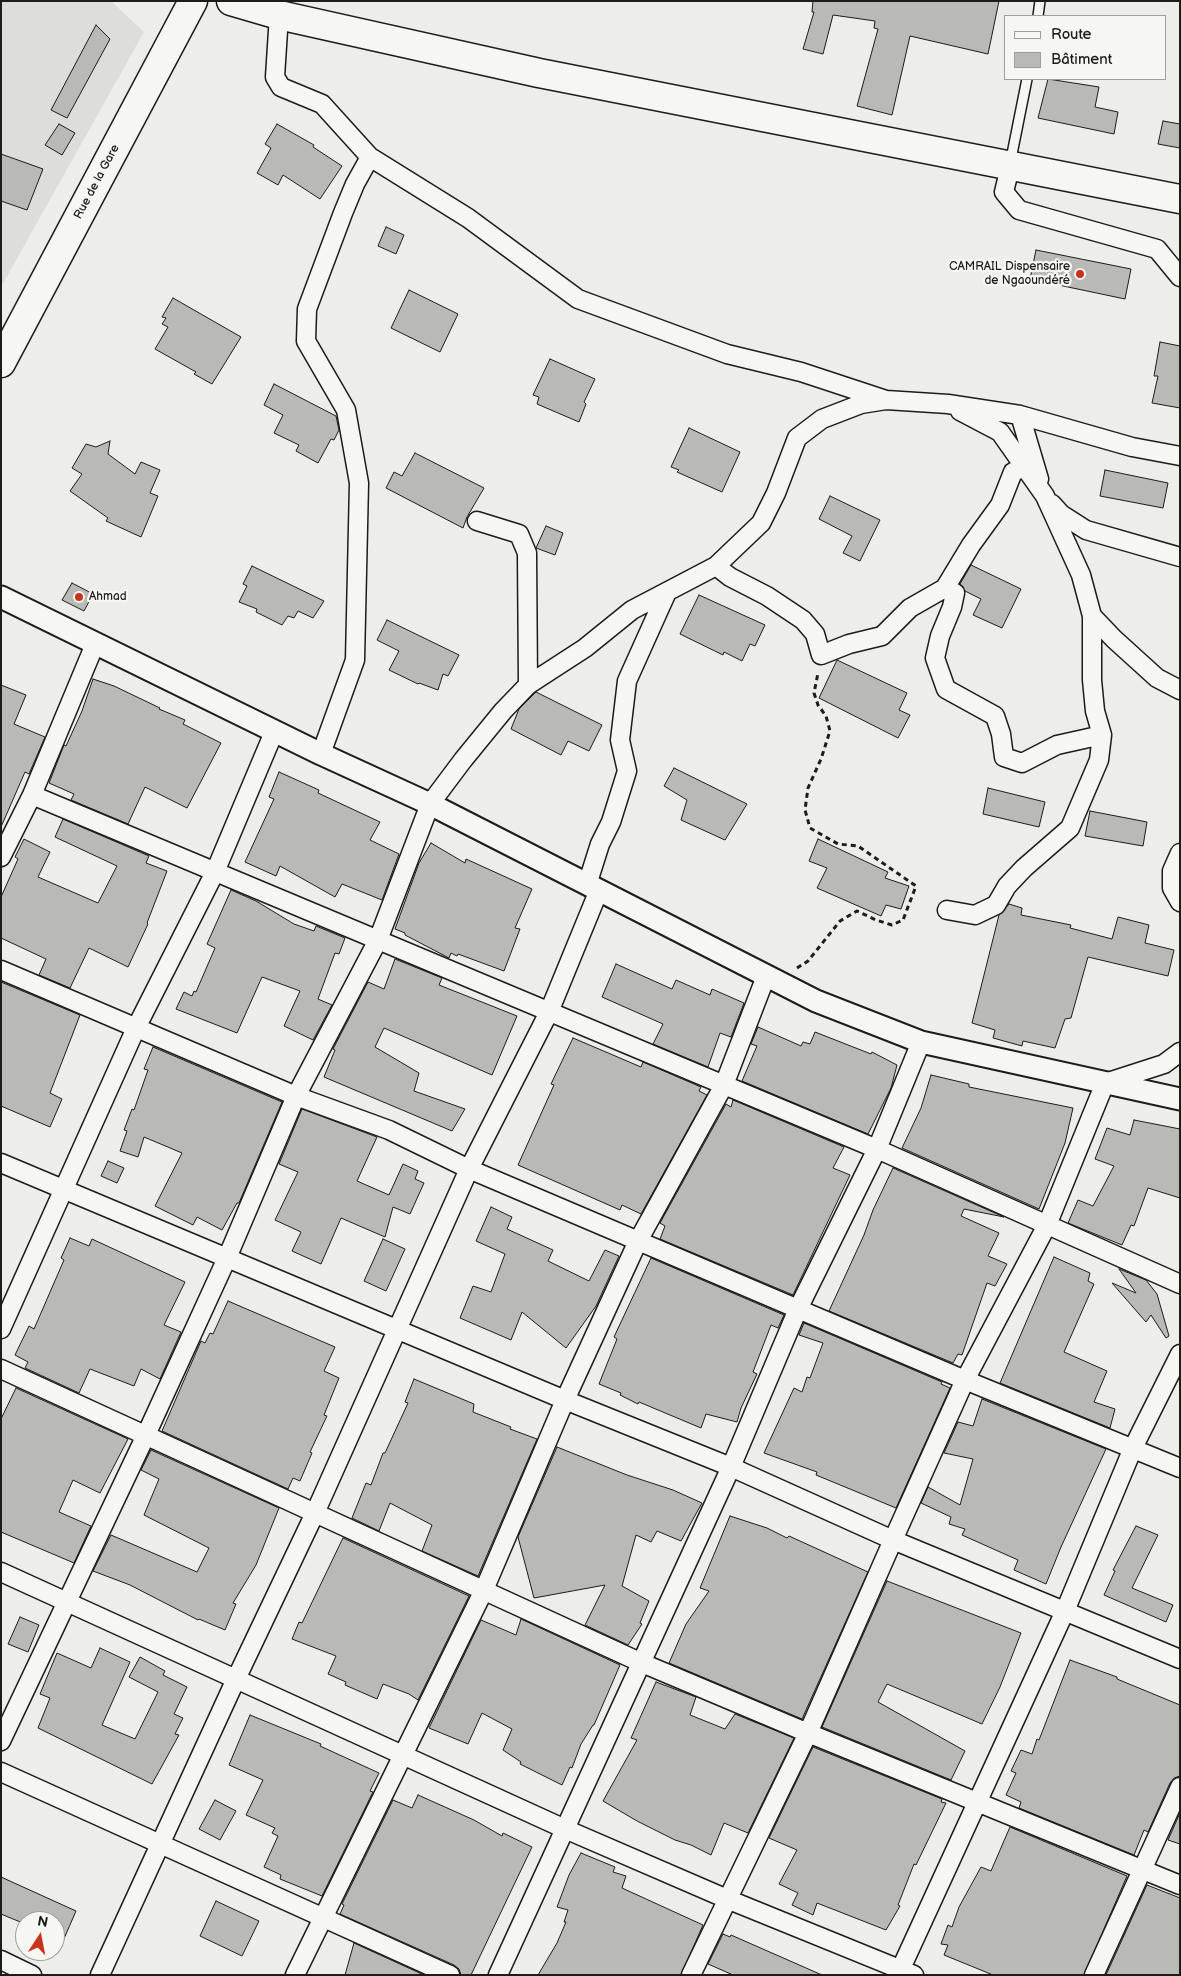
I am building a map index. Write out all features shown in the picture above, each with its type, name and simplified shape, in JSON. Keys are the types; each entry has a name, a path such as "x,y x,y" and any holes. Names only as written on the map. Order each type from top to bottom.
{"main road":[{"name":"Rue de la Gare","path":"1,363 193,1"},
{"path":"231,1 279,15 539,74 1180,199"}],"street":[{"path":"279,15 275,77 281,87 322,104 370,157 468,218 578,299 728,354 802,372 886,400"},
{"path":"321,754 355,660 359,482 346,410 306,342 307,309 355,184 370,157"},
{"path":"1010,166 1004,192 1018,210 1157,249 1180,276"},
{"path":"1,1741 146,1435 227,1258 296,1096 378,940 430,804 503,711 528,685 585,648 632,610 716,566 761,524 776,493 797,438 822,419 861,404 886,400 948,404 1020,415 1132,447 1180,456"},
{"path":"947,910 975,915 996,905 1007,886 1024,868 1070,828 1099,760 1102,735 1095,711 1092,680 1092,616 1081,575 1044,496 1000,432 948,404"},
{"path":"1020,415 1044,496 1061,514 1086,530 1180,557"},
{"path":"716,566 730,577 767,596 803,620 816,634 822,655 849,644 882,636 910,608 945,588 971,545 1000,505 1013,472 1025,467"},
{"path":"477,521 519,534 527,553 528,685"},
{"path":"945,588 955,593 952,607 940,636 935,658 940,674 946,689 995,716 1001,734 1004,757 1022,763 1056,745 1102,735"},
{"path":"100,1975 236,1679 315,1513 469,1169 549,1012 593,888 600,844 611,822 627,771 620,740 627,681 667,592"},
{"path":"1,597 274,732 430,804 816,1002 920,1042 1180,1099"},
{"path":"1092,616 1157,678 1180,690"},
{"path":"1,857 32,795 95,644"},
{"path":"1,1329 136,1028 215,872 274,732"},
{"path":"32,795 877,1149 1180,1284"},
{"path":"1180,852 1172,872 1172,888 1180,902"},
{"path":"1,970 296,1096 389,1130 469,1169 965,1380 1180,1468"},
{"path":"295,1975 484,1590 565,1400 638,1241 724,1085 766,976"},
{"path":"498,1975 731,1467 798,1309 877,1149 920,1042"},
{"path":"692,1975 808,1733 965,1380 1047,1225 1105,1083 1164,1064 1180,1052"},
{"path":"1,1163 565,1400 731,1467 893,1540 1180,1659"},
{"path":"1,1572 564,1829 904,1973 978,1802 1066,1611 1133,1448 1180,1354"},
{"path":"1,1369 642,1663 1180,1885"},
{"path":"1,1772 450,1975"},
{"path":"1094,1975 1180,1787"},
{"path":"1,1960 32,1975"}],"lane":[{"path":"1038,15 1040,1"},
{"path":"1010,166 1027,80"}],"path":[{"path":"786,986 798,966 808,962 840,921 858,912 892,925 903,920 916,886 858,846 838,844 810,828 806,810 808,788 821,759 830,731 826,716 818,705 814,693 822,655"}],"shaded area":[{"path":"1,1 111,1 144,32 1,287"}],"building":[{"path":"813,1 999,1 988,54 910,36 892,115 857,106 878,29 874,28 875,21 833,15 823,54 803,49 814,12 812,12"},
{"path":"96,25 110,39 67,118 51,110"},
{"path":"1048,80 1099,87 1095,107 1118,112 1114,134 1038,118"},
{"path":"1163,121 1180,124 1180,148 1158,144"},
{"path":"59,124 75,133 62,155 45,145"},
{"path":"277,124 314,145 313,147 342,166 320,199 283,175 278,185 257,173 271,148 265,144"},
{"path":"1,154 43,169 27,210 1,201"},
{"path":"386,227 404,235 396,254 378,246"},
{"name":"CAMRAIL Dispensaire de Ngaoundéré","path":"1036,250 1131,269 1125,299 1030,279"},
{"path":"409,290 458,314 440,352 391,328"},
{"path":"173,298 241,337 212,384 194,374 196,372 155,349 168,327 162,324 166,318 162,317"},
{"path":"1160,342 1180,346 1180,408 1152,403 1158,376 1154,376"},
{"path":"550,359 595,379 584,402 586,404 579,422 537,404 539,397 533,395"},
{"path":"274,384 336,416 339,430 334,440 331,439 318,463 296,451 299,445 274,433 283,415 264,405"},
{"path":"689,428 740,452 722,492 677,472 679,470 671,467"},
{"path":"110,441 108,454 135,474 141,462 160,470 150,493 158,496 141,537 106,521 108,518 70,491 82,474 72,468 86,444 96,447"},
{"path":"415,453 484,488 467,517 463,528 386,488 394,472 402,476"},
{"path":"1105,470 1168,483 1163,508 1100,496"},
{"path":"830,496 880,520 860,561 843,553 852,536 819,519"},
{"path":"546,526 563,533 555,555 536,548"},
{"path":"971,565 1021,589 1002,628 973,615 981,599 965,591 960,584"},
{"path":"252,566 324,601 313,618 298,611 294,618 288,616 282,625 256,612 257,609 239,602 247,586 243,584"},
{"path":"72,583 93,594 84,611 62,600"},
{"path":"699,595 765,625 755,646 750,644 742,661 724,652 723,655 680,634"},
{"path":"387,620 459,655 448,676 443,674 438,690 418,684 389,670 399,651 377,640"},
{"path":"837,660 907,693 899,710 910,715 898,738 819,698"},
{"path":"93,679 114,686 185,720 183,724 221,743 187,808 145,787 128,824 71,800 74,794 49,783 64,745 66,746 82,711"},
{"path":"1,685 26,695 14,724 45,737 29,774 25,772 1,827"},
{"path":"536,692 602,725 589,751 568,741 561,755 511,729 519,709"},
{"path":"674,768 747,804 725,840 681,820 687,800 664,786"},
{"path":"279,772 319,790 318,793 380,822 370,840 399,854 382,900 342,884 335,897 280,866 276,876 245,862 274,799 269,797"},
{"path":"988,788 1045,802 1039,827 983,814"},
{"path":"1090,811 1147,822 1143,846 1085,836"},
{"path":"63,819 149,856 146,863 167,871 148,924 128,967 89,948 70,988 39,975 46,959 1,938 1,897 18,859 15,857 24,839 50,852 38,877 98,903 117,866 55,837"},
{"path":"818,839 888,872 885,878 909,886 901,909 886,905 881,916 817,888 827,868 809,861"},
{"path":"431,843 465,863 466,859 532,889 515,928 520,929 504,971 458,954 457,956 451,953 449,958 395,929 419,863"},
{"path":"231,890 256,901 294,924 314,931 316,926 345,938 339,954 335,953 318,999 332,1005 313,1040 284,1026 300,991 262,977 237,1033 176,1009 184,992 192,996 194,991 196,992 215,948 207,944"},
{"path":"1009,904 1022,908 1021,915 1071,925 1070,928 1112,939 1118,917 1149,925 1145,943 1174,950 1168,976 1088,957 1071,1018 1065,1019 1055,1048 1023,1041 1022,1046 993,1038 995,1030 972,1023 999,915"},
{"path":"395,959 442,978 439,985 517,1016 492,1075 384,1028 375,1047 419,1073 414,1091 465,1109 452,1131 324,1077 335,1050 333,1049 368,982 384,989"},
{"path":"616,964 672,989 676,980 710,995 712,989 744,1003 731,1037 720,1033 708,1067 653,1044 663,1024 602,997"},
{"path":"1,982 80,1015 50,1093 62,1099 50,1127 1,1106"},
{"path":"758,1027 801,1046 803,1042 810,1044 815,1032 871,1054 872,1052 897,1065 891,1088 868,1134 742,1081 757,1046 751,1044"},
{"path":"573,1038 641,1067 643,1062 701,1087 699,1091 707,1095 641,1214 622,1205 620,1210 518,1165 554,1085 551,1084"},
{"path":"153,1047 282,1102 239,1203 237,1203 222,1230 197,1217 193,1225 155,1206 182,1153 144,1137 138,1157 120,1151 127,1131 124,1130 132,1109 134,1110 148,1070 144,1069"},
{"path":"931,1075 969,1084 969,1087 1073,1108 1065,1143 1039,1209 902,1148 921,1108"},
{"path":"733,1100 844,1147 833,1168 850,1175 793,1295 660,1239 665,1226 660,1223 726,1104 731,1107"},
{"path":"302,1109 377,1137 357,1181 389,1195 403,1164 418,1171 415,1179 424,1183 410,1214 393,1207 385,1237 341,1218 321,1264 292,1251 301,1232 275,1220 298,1172 279,1164"},
{"path":"1134,1120 1180,1129 1180,1198 1148,1188 1134,1226 1131,1225 1122,1245 1068,1223 1078,1200 1093,1206 1114,1166 1095,1159 1107,1128 1130,1135"},
{"path":"108,1161 124,1168 117,1183 101,1176"},
{"path":"893,1168 1004,1217 964,1209 961,1216 999,1233 988,1256 1007,1264 995,1286 987,1283 962,1355 958,1354 953,1363 829,1311"},
{"path":"491,1207 512,1217 507,1229 553,1250 548,1261 589,1281 605,1250 619,1256 596,1306 566,1348 522,1312 511,1340 460,1318 473,1286 491,1292 505,1254 476,1241"},
{"path":"70,1238 89,1246 92,1239 185,1282 164,1325 181,1332 160,1379 141,1369 134,1386 90,1369 79,1393 25,1368 28,1362 15,1355 29,1326 34,1329 64,1260 61,1258"},
{"path":"383,1239 405,1249 386,1291 364,1281"},
{"path":"1054,1257 1090,1273 1088,1281 1094,1284 1064,1352 1107,1371 1094,1402 1115,1409 1110,1428 1000,1383"},
{"path":"651,1258 784,1315 778,1328 771,1325 753,1372 757,1374 741,1408 737,1422 706,1414 701,1428 639,1402 638,1404 620,1395 621,1393 599,1384 617,1339 614,1337"},
{"path":"1119,1269 1146,1280 1157,1294 1169,1336 1166,1338 1151,1315 1146,1322 1112,1283 1136,1293"},
{"path":"228,1301 335,1347 324,1371 339,1378 324,1415 327,1416 310,1452 312,1453 300,1481 293,1478 288,1489 162,1431 201,1341 205,1343 210,1333 213,1334"},
{"path":"804,1323 942,1382 941,1384 950,1388 896,1508 816,1475 817,1472 764,1453 794,1388 802,1392 807,1377 810,1378 823,1343 799,1335"},
{"path":"414,1379 474,1404 473,1412 537,1439 478,1576 422,1551 432,1525 390,1503 379,1531 352,1518 366,1483 371,1485 383,1453 385,1453 408,1403 405,1402"},
{"path":"16,1388 128,1439 100,1493 73,1480 59,1512 91,1526 74,1563 1,1532 1,1419"},
{"path":"982,1399 1106,1449 1046,1584 1014,1570 1018,1560 962,1535 965,1529 949,1524 951,1517 921,1503 928,1487 960,1505 973,1459 944,1453 958,1422 973,1426"},
{"path":"557,1447 627,1475 673,1490 702,1503 681,1541 657,1531 651,1542 636,1535 622,1586 649,1601 640,1623 642,1624 628,1645 585,1625 605,1585 534,1598 518,1537"},
{"path":"151,1450 279,1508 256,1565 233,1603 236,1604 225,1630 198,1620 130,1585 93,1571 111,1535 197,1572 209,1548 144,1515 159,1479 141,1470"},
{"path":"730,1516 767,1528 787,1538 789,1536 868,1572 802,1719 669,1663 686,1624 709,1591 700,1588"},
{"path":"1136,1526 1158,1535 1132,1588 1173,1605 1166,1622 1104,1595 1115,1571 1113,1570"},
{"path":"343,1538 469,1596 418,1700 409,1694 383,1684 377,1699 345,1685 346,1682 328,1674 336,1656 292,1639 299,1622 302,1623"},
{"path":"887,1581 1021,1633 1000,1687 982,1724 887,1684 878,1702 965,1751 951,1780 822,1727"},
{"path":"20,1617 39,1625 28,1652 8,1644"},
{"path":"521,1619 620,1665 594,1725 581,1744 572,1768 570,1767 562,1785 520,1764 521,1762 503,1750 512,1729 482,1713 468,1744 429,1728 481,1620 516,1635"},
{"path":"100,1648 130,1662 102,1725 135,1739 158,1692 129,1677 140,1657 165,1671 163,1675 187,1687 174,1714 183,1718 175,1734 179,1735 152,1784 38,1728 50,1698 40,1694 57,1653 91,1668"},
{"path":"1070,1660 1117,1677 1117,1679 1180,1705 1180,1776 1174,1778 1170,1783 1148,1832 1144,1830 1134,1855 1019,1808 1021,1802 1006,1795 1016,1773 1011,1771 1021,1750 1032,1754 1037,1739 1039,1740"},
{"path":"656,1682 696,1697 690,1715 725,1729 735,1714 794,1738 748,1833 724,1823 711,1855 637,1821 603,1801 637,1740 631,1738"},
{"path":"250,1715 321,1744 320,1746 379,1773 370,1791 373,1792 322,1896 280,1879 281,1875 264,1867 278,1836 272,1833 275,1828 246,1815 263,1780 229,1765"},
{"path":"813,1747 942,1799 941,1802 946,1803 916,1865 914,1864 898,1905 900,1906 886,1930 817,1903 813,1915 792,1905 798,1893 779,1884 797,1850 769,1838"},
{"path":"418,1795 474,1820 502,1836 503,1833 532,1847 471,1975 461,1975 459,1969 454,1965 340,1914 344,1905 342,1904 393,1800 412,1808"},
{"path":"215,1800 236,1811 220,1840 199,1829"},
{"path":"1180,1813 1180,1844 1168,1840"},
{"path":"1010,1827 1127,1876 1084,1975 993,1975 944,1955 948,1945 941,1944 948,1925 952,1927 959,1907 981,1867 991,1871"},
{"path":"581,1853 615,1867 613,1872 626,1876 622,1888 703,1925 681,1975 538,1975 557,1943 566,1922 564,1922 568,1910 557,1907 569,1875"},
{"path":"1,1877 76,1911 65,1936 65,1911 15,1911 15,1920 1,1914"},
{"path":"1147,1885 1180,1898 1180,1975 1106,1975"},
{"path":"216,1901 259,1921 242,1956 200,1936"},
{"path":"723,1934 730,1937 731,1935 822,1975 733,1975 708,1964"},
{"path":"354,1943 424,1975 345,1975"}],"place":[{"name":"CAMRAIL Dispensaire de Ngaoundéré","path":"1080,274"},
{"name":"Ahmad","path":"79,597"}]}
